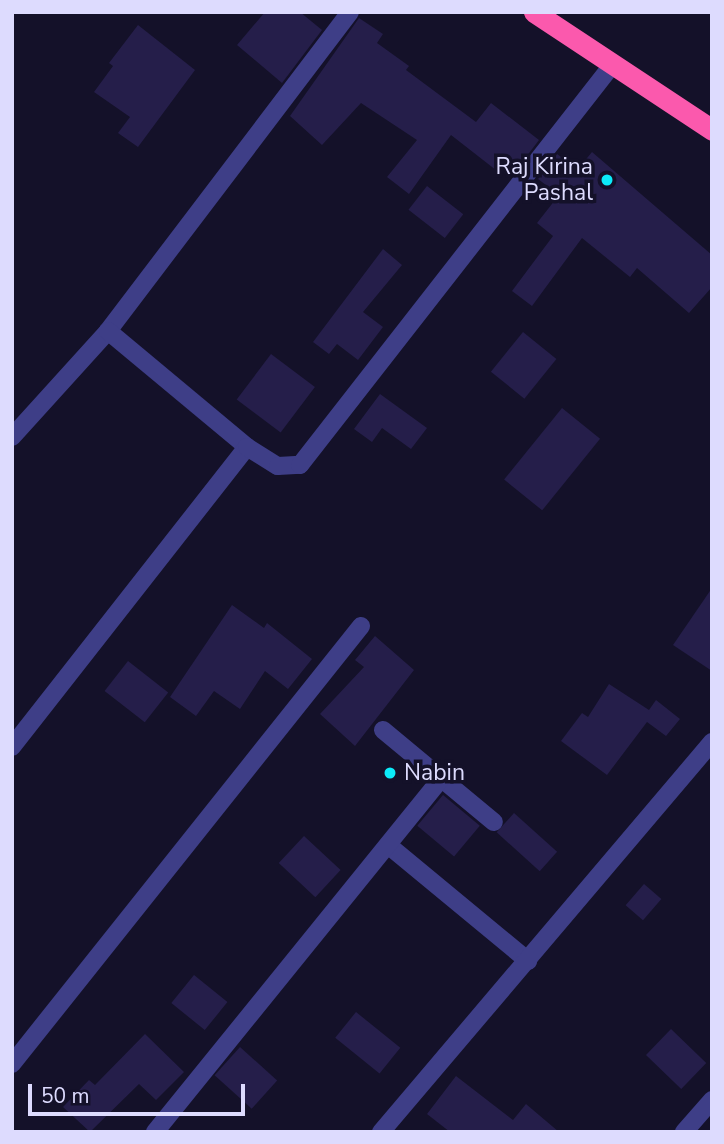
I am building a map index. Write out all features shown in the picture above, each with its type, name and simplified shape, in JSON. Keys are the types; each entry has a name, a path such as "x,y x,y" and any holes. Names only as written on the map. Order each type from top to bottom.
{"highway":[{"path":"534,12 712,130"}],"street":[{"path":"12,437 108,331 350,12"},
{"path":"108,331 247,447 278,466 300,465 613,64"},
{"path":"12,747 247,447"},
{"path":"12,1064 361,626"},
{"path":"383,730 494,822"},
{"path":"382,1132 712,742"},
{"path":"155,1132 441,779"},
{"path":"388,845 528,961"},
{"path":"684,1132 712,1100"}],"building":[{"path":"265,12 300,12 322,30 282,83 237,45"},
{"path":"359,18 383,34 377,43 409,66 406,70 476,122 491,103 539,140 520,165 513,159 501,174 451,135 409,194 387,177 417,140 361,103 322,145 290,116"},
{"path":"138,25 195,70 138,147 118,133 130,117 94,92 113,66 109,63"},
{"path":"592,152 712,255 712,287 689,313 637,268 630,277 582,238 532,306 512,291 553,236 537,223 559,195 538,179 557,154 578,169"},
{"path":"427,186 463,214 445,238 409,210"},
{"path":"383,249 402,265 363,312 383,327 358,360 337,344 329,354 313,342"},
{"path":"523,332 556,359 524,399 491,372"},
{"path":"271,354 315,387 281,433 237,400"},
{"path":"380,394 427,428 411,449 382,428 372,442 354,429"},
{"path":"562,408 600,439 542,510 504,479"},
{"path":"712,588 712,671 673,645"},
{"path":"232,605 264,628 267,623 312,659 288,689 265,671 240,709 214,691 196,716 170,697"},
{"path":"375,636 414,670 355,746 320,714 364,667 355,660"},
{"path":"128,661 168,692 145,722 105,691"},
{"path":"609,684 649,710 656,700 680,719 666,736 647,722 607,775 561,741 582,713 588,717"},
{"path":"443,795 480,826 454,856 417,826"},
{"path":"514,813 557,852 540,871 497,832"},
{"path":"304,836 341,870 315,897 279,863"},
{"path":"644,884 661,899 643,920 626,905"},
{"path":"194,975 227,1002 205,1030 171,1003"},
{"path":"356,1012 400,1048 380,1074 335,1038"},
{"path":"671,1029 706,1063 681,1089 646,1055"},
{"path":"145,1034 184,1072 156,1100 139,1084 90,1132 63,1107 89,1080 95,1085"},
{"path":"240,1047 277,1080 252,1109 215,1075"},
{"path":"456,1076 513,1120 526,1104 559,1132 450,1132 427,1114"}],"place":[{"name":"Raj Kirina Pashal","path":"607,180"},
{"name":"Nabin","path":"390,773"}]}
